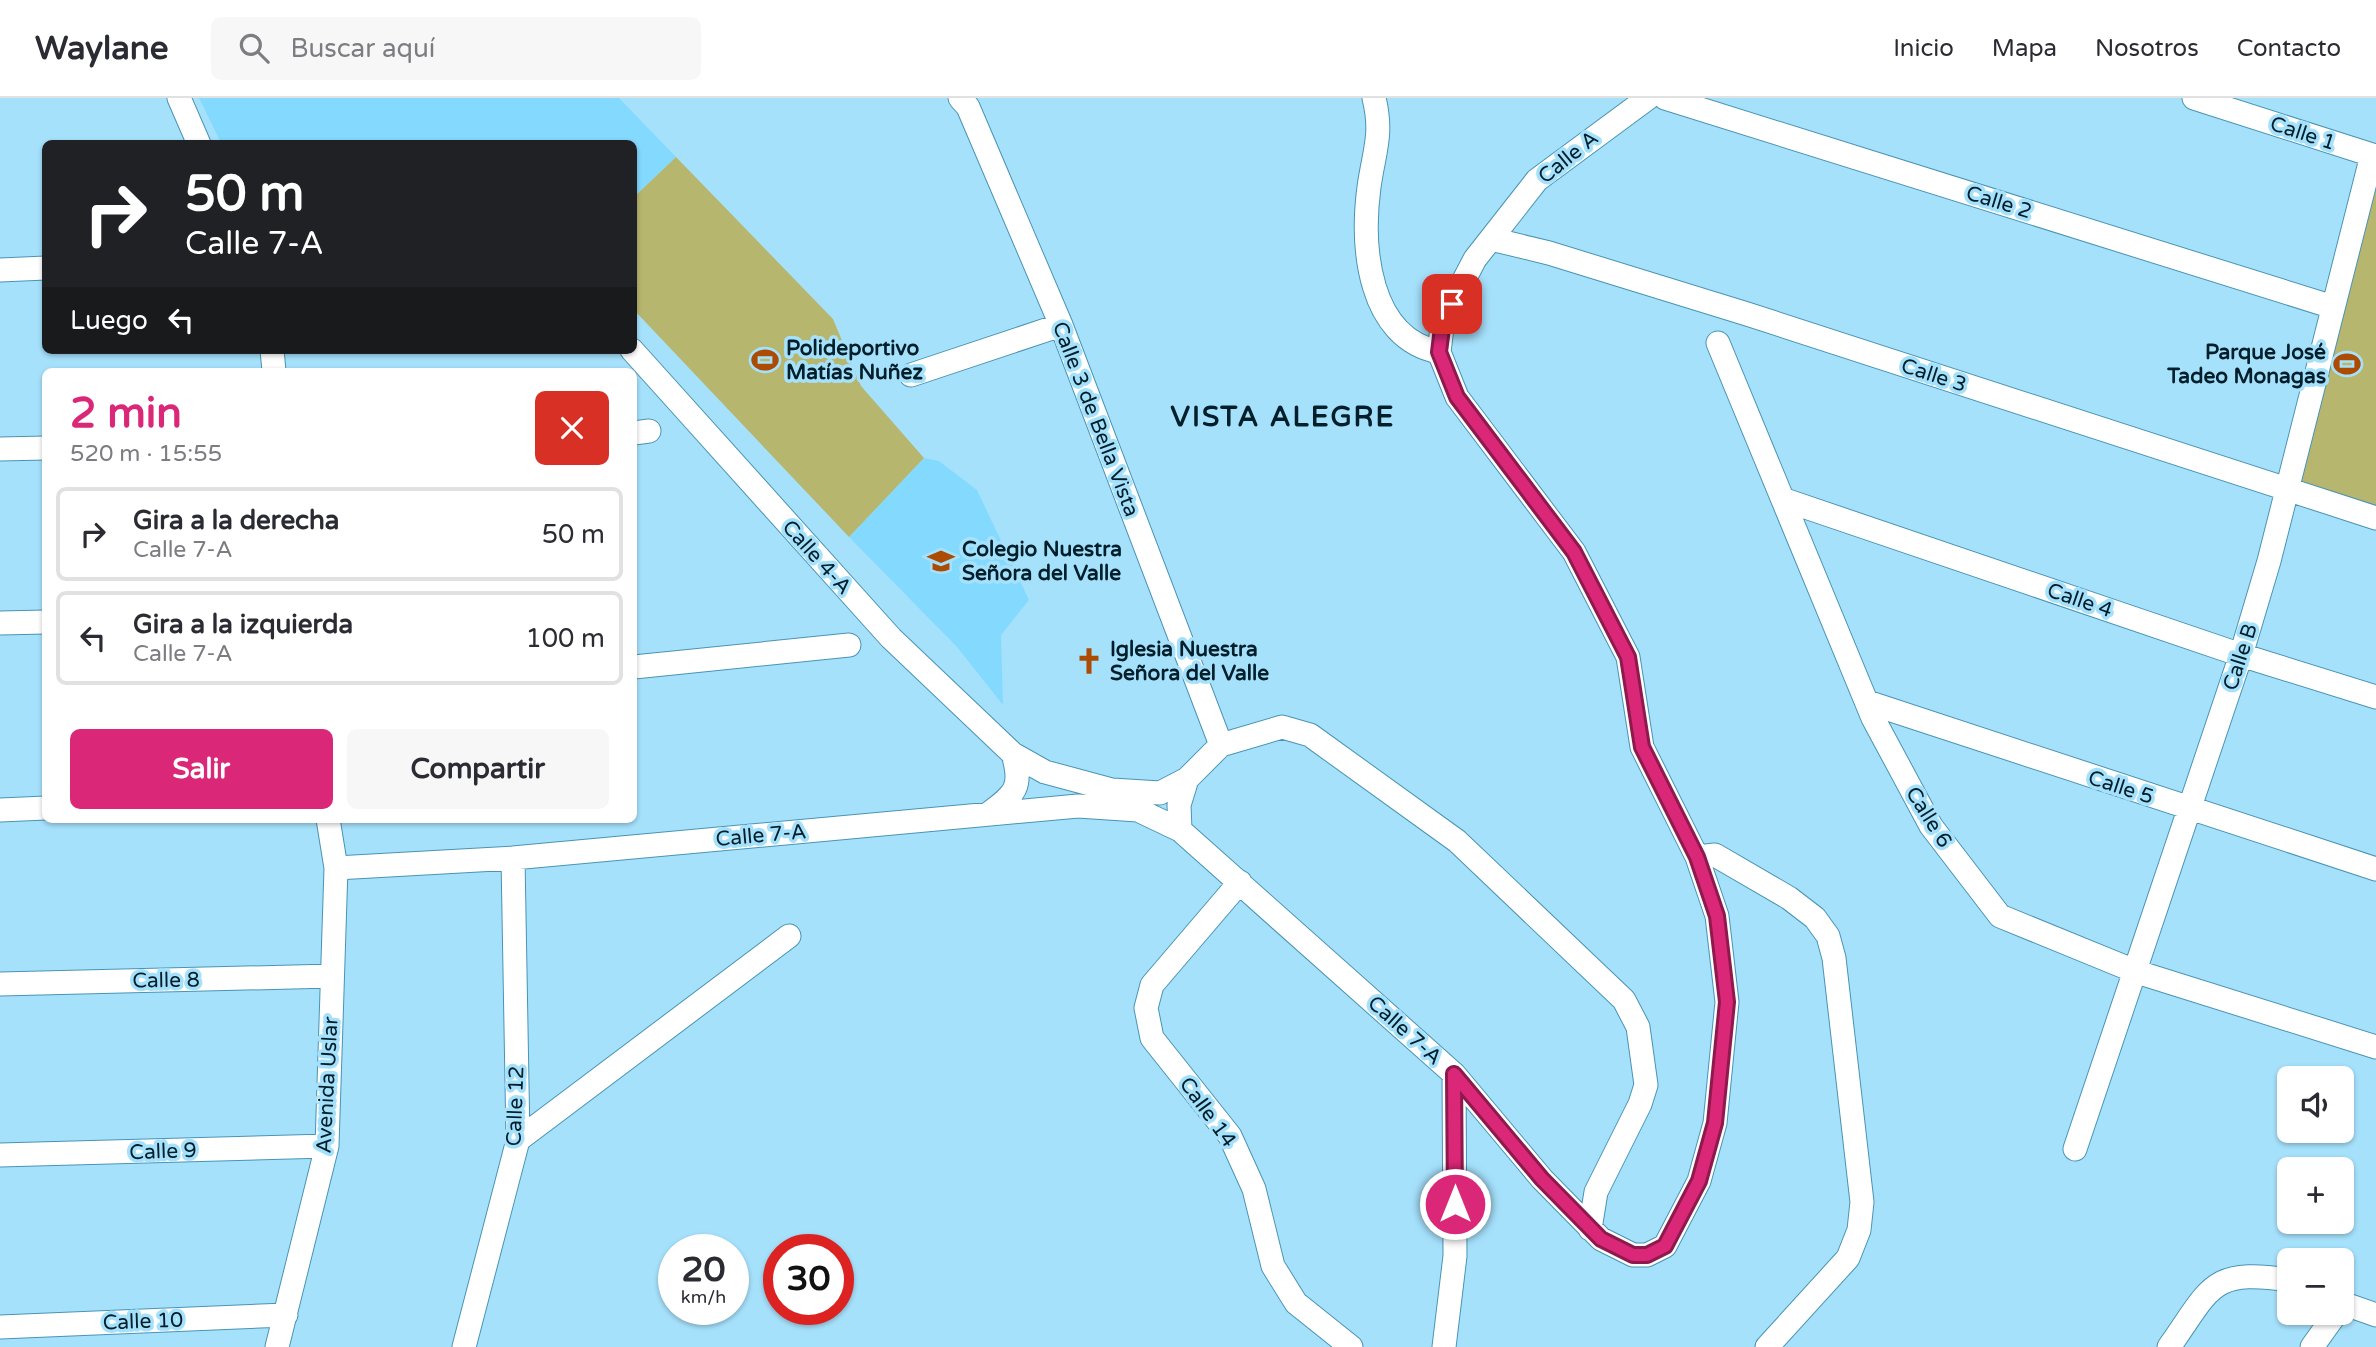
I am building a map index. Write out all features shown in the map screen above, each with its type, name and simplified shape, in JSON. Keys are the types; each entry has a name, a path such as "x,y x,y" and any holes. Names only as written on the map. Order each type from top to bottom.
{"street":[{"path":"179,98 197,140"},
{"name":"Calle 3 de Bella Vista","path":"960,98 968,107 1061,325 1222,745"},
{"path":"1374,98 1381,123 1369,189 1367,247 1376,298 1399,332 1419,348 1439,352 1443,320 1475,259 1495,233"},
{"name":"Calle A","path":"1495,233 1537,180 1648,98"},
{"name":"Calle 2","path":"1665,98 2333,307"},
{"name":"Calle 1","path":"2194,98 2372,155"},
{"name":"Calle B","path":"2075,1149 2137,972 2241,655 2288,484 2372,155"},
{"name":"Calle 3","path":"1495,233 1551,238 1749,309 2288,484 2376,518"},
{"path":"0,270 42,268"},
{"path":"911,375 1061,325"},
{"name":"Calle 6","path":"1718,343 1867,702 1931,826 2000,916 2137,972 2376,1047"},
{"name":"Calle 7-A","path":"337,868 513,858 1079,806 1138,810 1180,830 1454,1074 1542,1179 1590,1229 1615,1248 1633,1255 1659,1250 1699,1181 1715,1123 1727,1002 1717,916 1697,857 1642,747 1628,657 1574,552 1457,397 1439,352"},
{"name":"Calle 4-A","path":"636,354 891,638 1013,754"},
{"path":"0,449 42,448"},
{"name":"Calle 3","path":"2288,484 2376,506"},
{"name":"Calle 4","path":"1785,500 2241,655 2376,697"},
{"path":"0,623 42,622"},
{"path":"637,667 849,645"},
{"name":"Calle 5","path":"1867,702 2376,869"},
{"path":"1013,754 1045,772 1112,790 1160,793 1187,779 1222,745 1282,727 1310,735 1457,841 1624,1000 1638,1027 1646,1084 1640,1104 1596,1192 1590,1229"},
{"path":"988,814 1007,800 1017,788 1020,775 1013,754"},
{"path":"1180,830 1179,805 1187,779"},
{"path":"0,810 42,808"},
{"name":"Avenida Uslar","path":"277,1347 327,1146 337,868 329,823"},
{"path":"1697,857 1715,855 1789,898 1815,918 1828,936 1834,958 1862,1202 1859,1230 1849,1258 1767,1347"},
{"name":"Calle 12","path":"464,1347 519,1140 513,858"},
{"name":"Calle 14","path":"1240,882 1152,985 1146,1009 1146,1023 1152,1038 1230,1136 1254,1189 1273,1266 1296,1303 1351,1347"},
{"path":"519,1140 789,936"},
{"name":"Calle 8","path":"0,984 332,975"},
{"path":"1444,1347 1455,1256 1454,1074"},
{"name":"Calle 9","path":"0,1155 327,1146"},
{"path":"2169,1347 2208,1293 2230,1277 2253,1275 2277,1278"},
{"path":"2354,1309 2376,1315"},
{"name":"Calle 10","path":"0,1326 286,1315"},
{"path":"2312,1347 2328,1325"}],"shaded area":[{"path":"199,98 619,98 676,157 637,194 637,140 220,140"},
{"name":"Polideportivo Matías Nuñez","path":"676,157 833,319 861,386 924,458 849,537 637,313 637,194"},
{"name":"Parque José Tadeo Monagas","path":"2376,163 2376,506 2289,479"},
{"name":"Colegio Nuestra Señora del Valle","path":"924,458 939,461 977,490 1029,600 1001,635 1003,705 957,647 849,537"}],"place":[{"name":"Polideportivo Matías Nuñez","path":"765,360"},
{"name":"Parque José Tadeo Monagas","path":"2347,364"},
{"name":"Colegio Nuestra Señora del Valle","path":"941,561"},
{"name":"Iglesia Nuestra Señora del Valle","path":"1089,661"}],"district":[{"name":"VISTA ALEGRE","path":"1283,416"}],"route":[{"path":"1452,304 1443,320 1439,352 1457,397 1574,552 1628,657 1642,747 1697,857 1717,916 1727,1002 1715,1123 1699,1181 1665,1246 1647,1255 1633,1255 1601,1239 1542,1179 1454,1074 1455,1204"}]}
